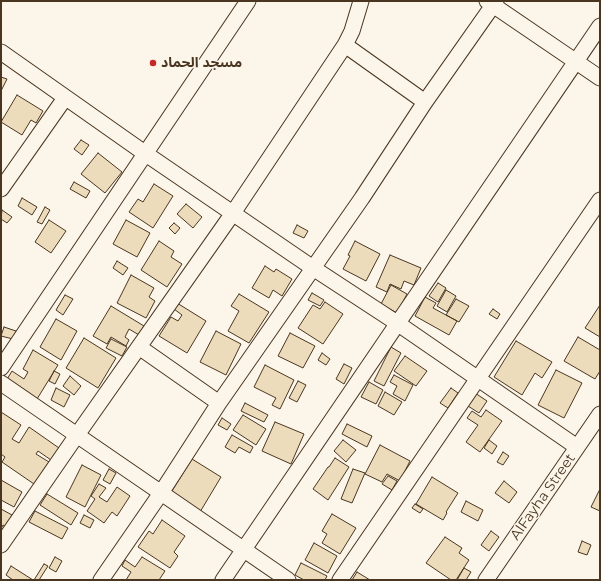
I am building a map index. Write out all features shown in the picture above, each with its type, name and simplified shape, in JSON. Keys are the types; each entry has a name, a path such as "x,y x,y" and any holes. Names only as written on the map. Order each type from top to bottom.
{"street":[{"path":"1,368 248,1"},
{"path":"1,544 76,434 233,213 345,45 352,31 361,1"},
{"path":"101,580 161,493 219,403 362,198 492,2 600,78"},
{"path":"223,580 600,26"},
{"path":"345,45 425,102"},
{"path":"1,52 146,154 313,268 397,323 577,447"},
{"path":"1,189 65,98"},
{"path":"340,580 600,200"},
{"path":"139,347 219,403"},
{"path":"1,383 288,580"},
{"name":"AlFayha Street","path":"486,580 600,414"}],"building":[{"path":"1,77 7,79 1,91"},
{"path":"17,95 43,111 36,123 31,120 22,135 1,122"},
{"path":"81,140 89,145 82,155 74,149"},
{"path":"98,153 122,172 105,193 81,174"},
{"path":"74,182 90,191 86,198 70,189"},
{"path":"154,184 173,196 153,228 129,212 138,199 143,202"},
{"path":"22,198 37,207 32,215 18,206"},
{"path":"186,204 202,217 193,228 177,214"},
{"path":"45,207 50,210 42,224 37,222"},
{"path":"2,210 12,217 7,223 1,219"},
{"path":"49,220 66,231 51,253 35,242"},
{"path":"126,220 150,233 137,257 113,244"},
{"path":"174,223 180,228 175,234 169,228"},
{"path":"297,225 308,231 304,238 293,233"},
{"path":"159,241 174,251 171,257 182,264 167,287 141,270"},
{"path":"355,241 380,254 366,281 343,269 350,256 348,255"},
{"path":"390,255 421,268 414,285 404,281 401,289 390,284 387,292 376,287"},
{"path":"117,261 128,268 123,275 113,268"},
{"path":"265,266 274,272 276,269 292,279 282,296 273,290 269,298 252,288"},
{"path":"131,275 154,288 149,297 155,301 146,318 117,303"},
{"path":"438,283 446,288 438,302 429,296"},
{"path":"391,285 407,294 397,313 381,304"},
{"path":"446,290 456,296 447,312 437,306"},
{"path":"312,293 324,300 320,306 308,300"},
{"path":"239,294 269,312 249,343 228,331 239,311 231,306"},
{"path":"65,295 73,299 63,315 56,310"},
{"path":"425,297 436,303 433,308 457,321 449,335 415,316"},
{"path":"456,299 469,306 459,322 446,315"},
{"path":"325,302 343,314 323,344 298,328 313,305 320,309"},
{"path":"177,303 206,321 187,353 159,336 171,317 178,321 182,315 174,309"},
{"path":"600,305 600,337 585,328"},
{"path":"111,306 144,326 139,335 129,329 125,337 129,340 126,346 111,337 107,344 93,336"},
{"path":"493,309 500,314 497,319 489,314"},
{"path":"56,319 77,331 61,360 40,347"},
{"path":"4,327 16,331 13,339 1,336"},
{"path":"216,331 241,344 226,375 200,362"},
{"path":"290,333 315,346 303,368 278,356"},
{"path":"578,337 600,350 600,371 595,379 564,361"},
{"path":"84,338 116,358 98,388 66,368"},
{"path":"111,339 127,347 122,356 106,348"},
{"path":"516,341 552,362 542,378 535,373 522,395 494,377"},
{"path":"391,347 401,353 384,386 374,381"},
{"path":"33,350 58,365 37,399 6,381 12,371 24,379 28,372 23,369"},
{"path":"322,353 330,359 326,365 318,360"},
{"path":"405,356 427,371 416,386 394,371"},
{"path":"344,364 352,368 344,384 336,379"},
{"path":"265,365 294,380 280,409 272,405 276,398 254,387"},
{"path":"556,370 582,383 564,418 538,405"},
{"path":"54,371 60,374 55,384 49,381"},
{"path":"394,375 413,385 405,401 393,394 397,386 390,382"},
{"path":"70,376 81,386 74,395 63,386"},
{"path":"298,381 306,385 297,402 289,398"},
{"path":"369,382 383,390 376,404 361,397"},
{"path":"56,388 70,395 64,407 51,400"},
{"path":"451,388 458,393 448,408 440,403"},
{"path":"385,392 402,402 394,415 378,406"},
{"path":"475,393 487,401 479,413 468,406"},
{"path":"245,403 268,415 264,422 241,411"},
{"path":"486,410 502,421 480,452 466,442 478,425 467,418 472,411 481,417"},
{"path":"1,412 21,425 12,439 19,443 29,427 59,448 51,460 38,451 36,454 49,462 34,484 2,462 5,457 1,454"},
{"path":"243,415 266,429 256,445 233,430"},
{"path":"222,418 231,424 227,430 218,425"},
{"path":"275,422 304,434 291,464 262,451"},
{"path":"347,424 372,436 367,447 342,434"},
{"path":"232,435 253,447 250,453 239,447 235,453 225,447"},
{"path":"343,440 356,450 346,462 334,451"},
{"path":"489,440 497,446 492,454 484,448"},
{"path":"380,445 410,461 400,481 387,474 382,482 365,474"},
{"path":"503,452 509,456 503,465 497,462"},
{"path":"335,458 349,467 328,500 313,489"},
{"path":"192,459 221,477 200,512 170,494"},
{"path":"82,465 101,475 85,507 66,497"},
{"path":"109,469 116,473 110,484 103,480"},
{"path":"353,469 365,473 352,503 341,499"},
{"path":"388,476 397,481 392,490 382,484"},
{"path":"432,477 458,493 446,512 447,513 443,520 416,504"},
{"path":"1,480 22,492 14,507 1,500"},
{"path":"504,481 517,492 509,503 495,493"},
{"path":"99,484 106,488 99,497 107,502 117,487 130,496 117,516 112,512 104,523 87,511 95,499 91,496"},
{"path":"600,489 600,511 591,507"},
{"path":"47,494 78,513 71,525 40,505"},
{"path":"466,501 483,510 478,521 461,512"},
{"path":"415,504 423,509 420,513 412,508"},
{"path":"1,509 12,515 6,527 3,525 1,529"},
{"path":"35,511 68,528 62,539 29,522"},
{"path":"332,514 356,528 340,554 322,543 327,534 322,531"},
{"path":"84,515 94,520 90,528 80,523"},
{"path":"162,520 185,536 174,552 178,556 170,568 138,547 149,531 153,534"},
{"path":"491,531 499,537 489,551 481,545"},
{"path":"445,537 462,548 459,553 469,560 456,580 451,580 426,563"},
{"path":"582,541 591,545 587,555 578,552"},
{"path":"314,543 337,556 328,573 305,560"},
{"path":"55,557 62,561 56,572 49,568"},
{"path":"142,557 165,571 159,580 126,580 131,572 122,566 125,560 135,567"},
{"path":"301,563 327,576 325,580 304,580 295,575"},
{"path":"44,564 48,566 39,580 34,580"},
{"path":"11,566 33,580 13,580 6,575"},
{"path":"464,568 471,572 466,580 457,580"},
{"path":"357,572 370,580 352,580"}],"place":[{"name":"مسجد الحماد","path":"153,63"}]}
